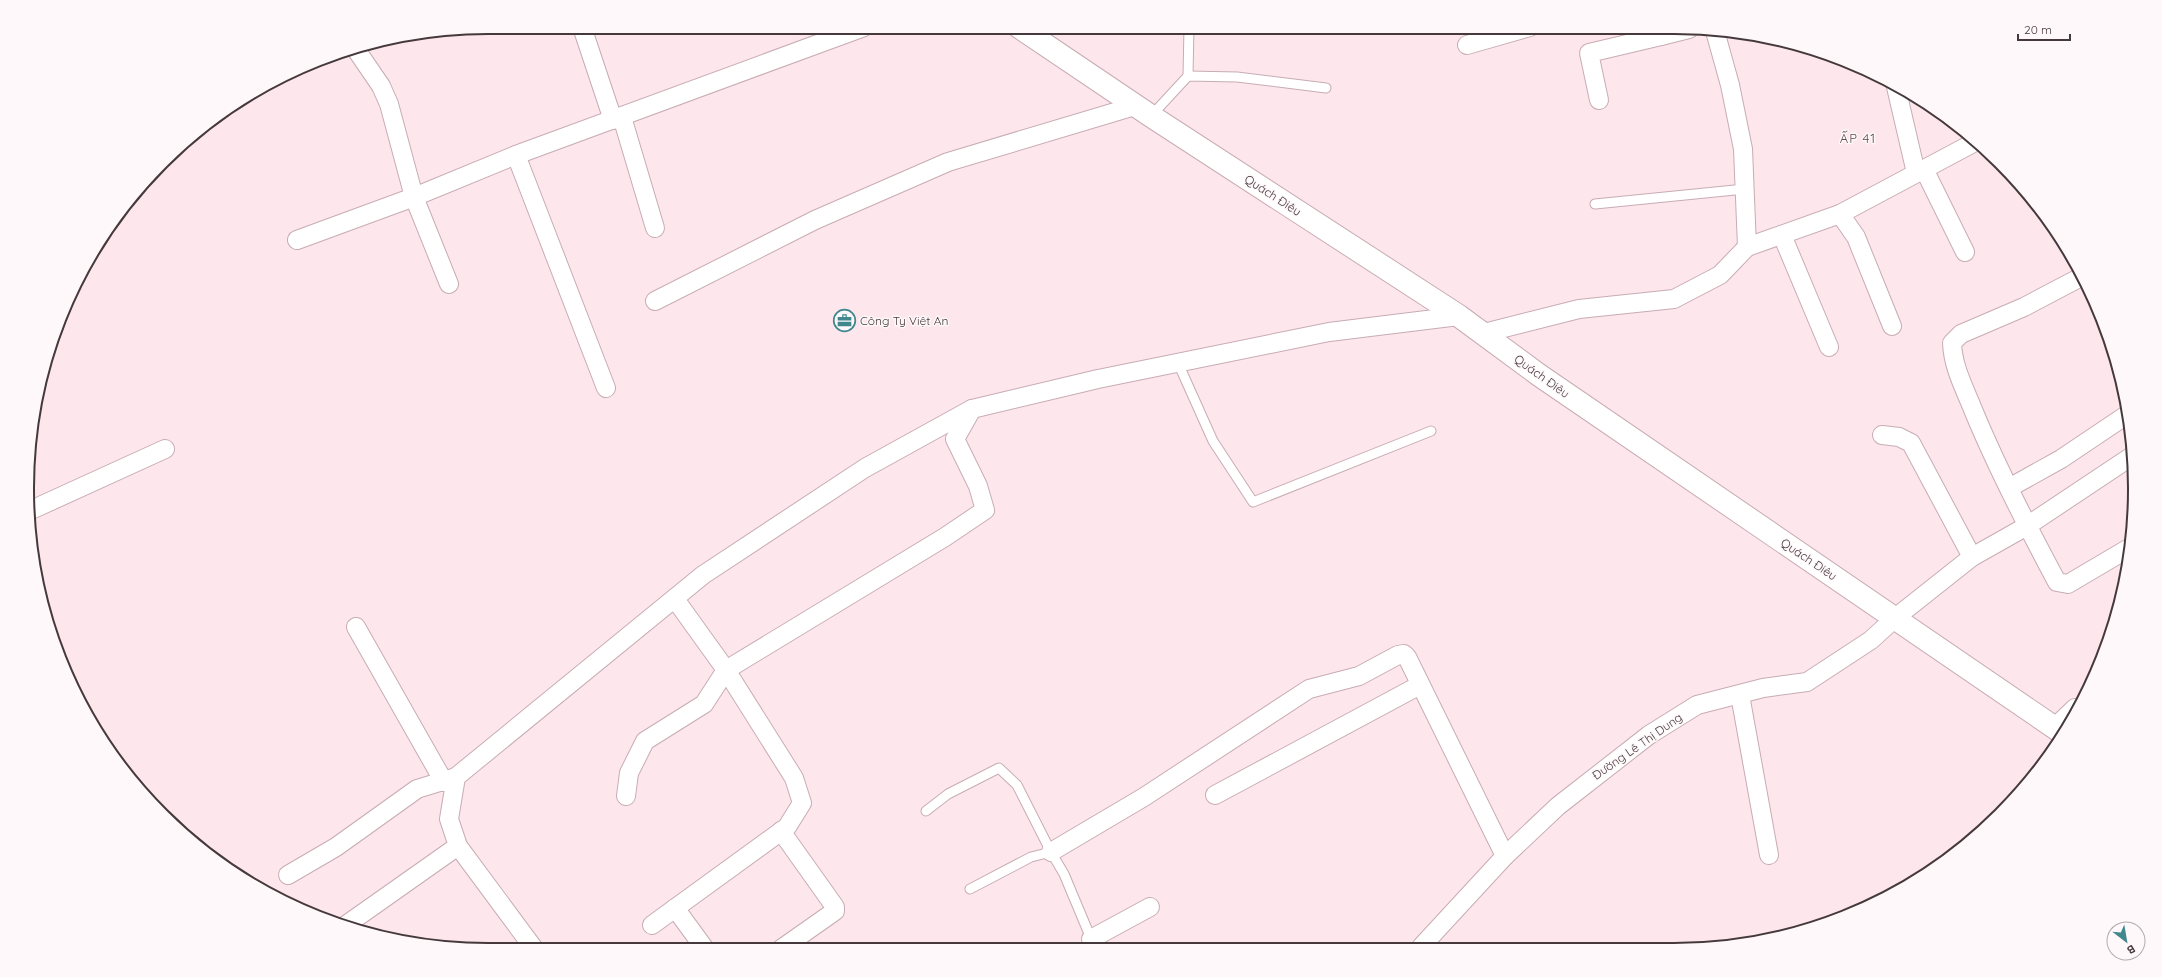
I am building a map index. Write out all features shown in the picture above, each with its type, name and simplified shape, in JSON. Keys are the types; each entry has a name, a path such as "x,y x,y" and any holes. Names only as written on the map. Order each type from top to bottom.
{"main road":[{"name":"Quách Điêu","path":"1029,34 1143,111 1459,316 1484,333 1538,375 2058,730"}],"street":[{"path":"585,34 618,118 655,228"},
{"path":"297,240 414,198 516,155 845,34"},
{"path":"1467,45 1506,34"},
{"path":"1599,100 1589,53 1650,34"},
{"path":"1716,36 1730,85 1743,149 1747,247"},
{"path":"358,53 381,86 389,104 414,198 449,284"},
{"path":"1898,93 1920,171 1965,252"},
{"path":"655,301 815,220 948,162 1143,111"},
{"path":"1484,333 1579,310 1674,300 1720,275 1747,247 1840,214 1970,145"},
{"path":"516,155 606,388"},
{"path":"1840,214 1856,238 1892,326"},
{"path":"1782,235 1829,347"},
{"path":"2077,279 2024,307 1961,334 1952,344 1953,361 1987,444 2027,526 2057,582 2068,584 2123,551"},
{"path":"288,876 336,847 417,789 450,779 703,575 865,468 972,409 1178,363 1329,332 1459,316"},
{"path":"626,796 630,773 645,741 704,704 726,670 945,537 985,510 978,486 955,439 972,409"},
{"path":"2009,488 2061,459 2122,418"},
{"path":"1882,435 1899,437 1911,443 1972,557"},
{"path":"35,508 165,449"},
{"name":"Đường Lê Thị Dung","path":"1425,943 1505,856 1563,801 1649,735 1697,705 1763,688 1807,682 1871,640 1895,618 1972,557 2027,526 2127,459"},
{"path":"652,925 781,831 787,826 802,803 794,778 726,670 675,599"},
{"path":"356,627 450,779 449,819 458,846 530,943"},
{"path":"1051,852 1144,797 1309,689 1359,676 1398,655 1404,654 1407,657 1505,856"},
{"path":"1215,795 1420,685"},
{"path":"1740,695 1769,856"},
{"path":"781,831 834,902 835,911 790,943"},
{"path":"351,922 458,846"},
{"path":"1095,943 1150,907"},
{"path":"675,908 701,943"}],"lane":[{"path":"1188,76 1189,34"},
{"path":"1143,111 1188,76 1237,77 1326,88"},
{"path":"1594,204 1745,189"},
{"path":"1178,363 1213,441 1252,502 1431,431"},
{"path":"926,811 948,794 999,768 1017,785 1051,852 1064,874 1093,943"},
{"path":"970,889 1031,857 1051,852"}],"place":[{"name":"Công Ty Việt An","path":"845,320"}],"district":[{"name":"ẤP 41","path":"1858,138"}]}
